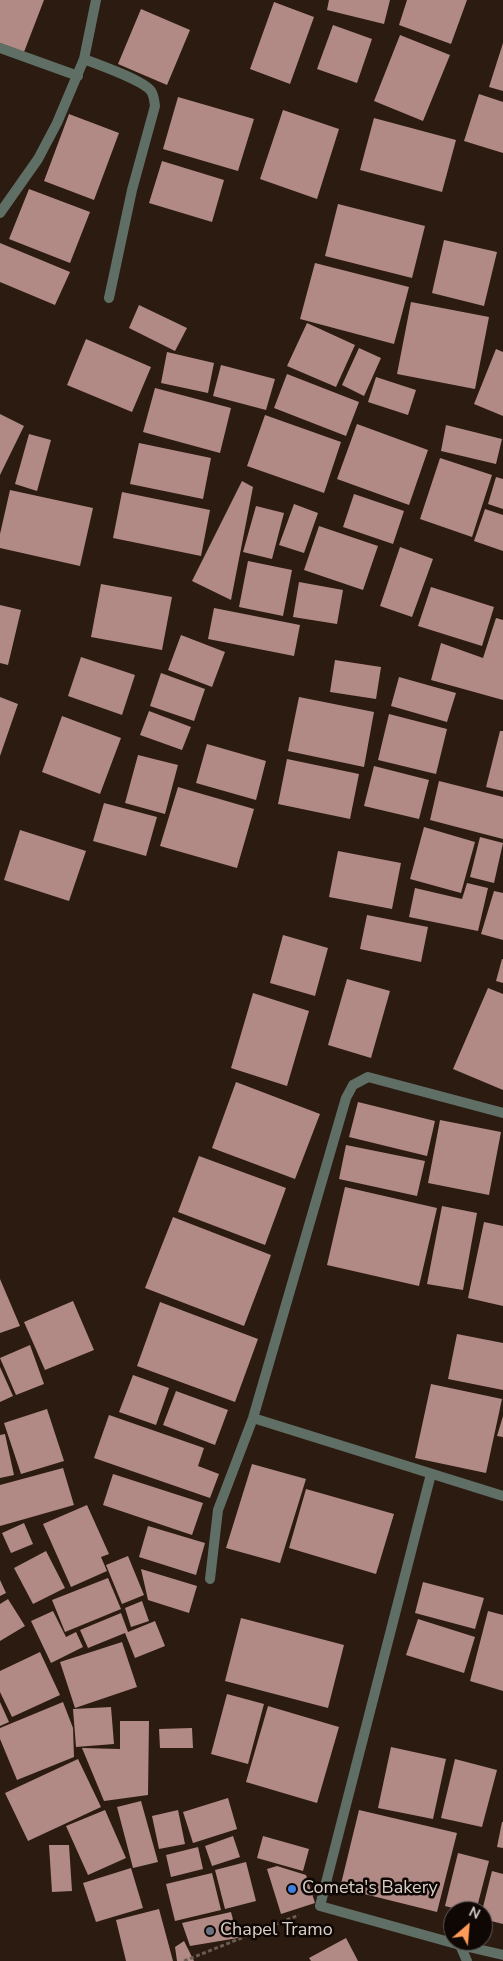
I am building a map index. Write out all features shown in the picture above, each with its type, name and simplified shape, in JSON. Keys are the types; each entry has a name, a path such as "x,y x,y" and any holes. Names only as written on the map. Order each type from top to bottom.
{"street":[{"path":"0,213 38,159 57,124 84,59 96,0"},
{"path":"0,48 78,76"},
{"path":"84,59 140,82 150,89 154,96 155,106 132,190 109,298"},
{"path":"210,1579 218,1510 253,1418 346,1098 353,1085 368,1077 503,1113"},
{"path":"253,1418 503,1496"},
{"path":"431,1474 320,1906 443,1941"},
{"path":"484,1951 503,1955"}],"path":[{"path":"184,1961 320,1906"}],"building":[{"path":"0,0 44,0 24,52 0,43"},
{"path":"329,0 390,0 384,24 327,10"},
{"path":"407,0 467,0 451,44 399,25"},
{"path":"274,2 314,17 290,84 250,69"},
{"path":"141,9 190,30 167,85 118,64"},
{"path":"333,25 372,39 357,83 317,69"},
{"path":"400,35 450,55 423,121 374,101"},
{"path":"503,43 503,91 489,87"},
{"path":"479,94 503,102 503,153 464,141"},
{"path":"178,97 254,119 238,171 163,149"},
{"path":"283,110 339,129 317,199 260,179"},
{"path":"69,114 119,133 94,200 44,181"},
{"path":"374,118 456,140 442,192 360,170"},
{"path":"162,161 224,180 212,222 149,203"},
{"path":"29,189 90,212 70,263 9,239"},
{"path":"338,204 425,226 412,278 325,256"},
{"path":"444,240 497,252 484,306 432,293"},
{"path":"0,243 70,272 55,305 0,282"},
{"path":"315,263 409,287 394,344 300,319"},
{"path":"411,302 489,317 475,389 397,374"},
{"path":"139,305 187,328 175,351 129,328"},
{"path":"307,323 355,345 336,387 287,366"},
{"path":"86,339 151,367 132,412 67,385"},
{"path":"359,348 381,358 364,396 342,385"},
{"path":"496,349 503,352 503,416 474,404"},
{"path":"167,352 214,363 208,393 161,383"},
{"path":"221,365 275,379 266,410 213,396"},
{"path":"287,374 359,402 346,436 274,408"},
{"path":"376,377 416,390 408,415 368,402"},
{"path":"155,388 231,408 220,453 143,432"},
{"path":"0,414 24,426 0,475"},
{"path":"265,415 341,442 324,493 247,466"},
{"path":"357,424 428,450 409,505 337,479"},
{"path":"446,425 502,439 496,464 441,451"},
{"path":"29,434 51,440 37,491 15,484"},
{"path":"139,443 211,458 203,499 130,484"},
{"path":"440,458 492,475 472,537 420,519"},
{"path":"496,477 503,479 503,509 488,504"},
{"path":"242,481 253,487 231,600 192,581"},
{"path":"10,490 93,508 80,566 0,548 0,534"},
{"path":"122,492 210,510 201,556 113,538"},
{"path":"354,494 404,511 393,544 343,527"},
{"path":"294,504 318,513 304,553 279,545"},
{"path":"256,506 284,513 272,559 243,552"},
{"path":"485,509 503,515 503,551 474,541"},
{"path":"319,526 378,546 363,590 304,570"},
{"path":"400,547 433,559 412,617 380,606"},
{"path":"248,561 292,570 283,616 239,607"},
{"path":"299,582 343,590 337,624 293,617"},
{"path":"101,584 172,597 162,650 91,637"},
{"path":"431,587 494,607 482,646 418,626"},
{"path":"0,605 21,610 8,665 0,663"},
{"path":"214,608 300,625 294,656 208,639"},
{"path":"496,618 503,620 503,700 431,680 441,643 483,658"},
{"path":"181,635 225,652 212,687 168,670"},
{"path":"81,657 135,675 122,715 68,696"},
{"path":"335,660 381,667 376,699 330,692"},
{"path":"161,673 205,689 194,721 150,706"},
{"path":"399,677 456,693 447,722 391,706"},
{"path":"0,697 18,704 0,756"},
{"path":"299,697 374,712 364,767 288,751"},
{"path":"149,711 191,727 182,750 140,735"},
{"path":"389,714 447,729 436,774 378,760"},
{"path":"62,716 121,738 100,794 42,772"},
{"path":"500,731 503,731 503,791 486,787"},
{"path":"207,744 266,761 256,800 196,783"},
{"path":"138,755 178,765 165,814 125,803"},
{"path":"287,759 359,774 350,819 278,804"},
{"path":"374,766 429,780 419,819 364,806"},
{"path":"439,781 503,797 503,839 430,820"},
{"path":"178,787 254,809 237,868 160,846"},
{"path":"104,803 157,817 146,856 93,841"},
{"path":"424,827 475,842 461,893 410,879"},
{"path":"20,830 86,851 69,901 4,880"},
{"path":"480,837 503,843 494,883 470,877"},
{"path":"338,851 401,863 392,909 329,897"},
{"path":"467,883 488,888 478,931 409,917 415,888 462,899"},
{"path":"494,891 503,893 503,940 481,934"},
{"path":"367,915 428,927 421,962 360,949"},
{"path":"283,935 328,948 315,996 270,983"},
{"path":"503,959 503,983 496,981"},
{"path":"347,979 390,991 371,1058 328,1045"},
{"path":"488,988 503,994 503,1090 453,1069"},
{"path":"253,993 309,1011 287,1086 231,1068"},
{"path":"236,1082 320,1114 295,1179 212,1148"},
{"path":"358,1102 435,1121 427,1156 349,1137"},
{"path":"440,1120 501,1132 489,1195 428,1183"},
{"path":"346,1145 425,1161 417,1196 339,1179"},
{"path":"199,1156 286,1188 265,1245 178,1212"},
{"path":"345,1187 437,1208 419,1286 327,1265"},
{"path":"442,1206 477,1213 463,1290 427,1284"},
{"path":"173,1217 271,1255 244,1326 145,1288"},
{"path":"484,1222 503,1226 503,1306 468,1298"},
{"path":"0,1279 20,1326 0,1333"},
{"path":"73,1301 94,1350 45,1370 24,1322"},
{"path":"160,1302 258,1339 235,1402 137,1366"},
{"path":"457,1334 503,1343 503,1390 448,1379"},
{"path":"30,1345 44,1384 16,1395 0,1358"},
{"path":"0,1367 13,1396 0,1402"},
{"path":"133,1375 169,1388 156,1425 119,1412"},
{"path":"431,1384 502,1399 486,1473 415,1458"},
{"path":"176,1391 228,1410 215,1445 163,1425"},
{"path":"47,1409 64,1461 21,1474 4,1423"},
{"path":"109,1415 204,1448 198,1466 219,1474 210,1498 94,1458"},
{"path":"503,1416 503,1437 497,1436"},
{"path":"5,1434 14,1475 0,1478 0,1435"},
{"path":"252,1464 306,1479 280,1563 226,1548"},
{"path":"63,1468 74,1505 0,1526 0,1485"},
{"path":"113,1474 203,1503 192,1535 103,1505"},
{"path":"306,1489 394,1514 376,1574 289,1548"},
{"path":"87,1505 109,1554 101,1557 107,1571 71,1587 43,1524"},
{"path":"24,1523 33,1544 11,1553 2,1533"},
{"path":"148,1526 205,1543 196,1575 139,1557"},
{"path":"46,1551 65,1588 33,1604 14,1568"},
{"path":"128,1556 144,1595 122,1604 106,1565"},
{"path":"141,1569 197,1586 189,1613 148,1600"},
{"path":"108,1578 121,1609 65,1632 52,1600"},
{"path":"0,1580 6,1593 0,1596"},
{"path":"423,1582 484,1598 475,1629 415,1613"},
{"path":"8,1599 25,1626 0,1641 0,1604"},
{"path":"142,1601 149,1621 131,1627 125,1608"},
{"path":"53,1611 66,1637 76,1632 83,1647 51,1663 31,1621"},
{"path":"488,1611 503,1615 503,1691 470,1681"},
{"path":"121,1613 128,1632 155,1621 165,1646 135,1658 125,1633 88,1648 80,1630"},
{"path":"241,1618 344,1645 328,1708 225,1681"},
{"path":"418,1619 475,1637 464,1673 406,1655"},
{"path":"122,1642 137,1687 75,1708 60,1662"},
{"path":"40,1652 60,1695 12,1717 0,1692 0,1671"},
{"path":"227,1694 264,1704 248,1764 211,1754"},
{"path":"0,1702 9,1722 0,1726"},
{"path":"63,1702 73,1728 74,1757 17,1780 0,1739 0,1728"},
{"path":"268,1706 339,1727 317,1803 246,1782"},
{"path":"111,1707 114,1744 76,1747 73,1709"},
{"path":"120,1721 149,1721 148,1795 104,1801 82,1748 120,1749"},
{"path":"192,1728 193,1748 160,1748 159,1729"},
{"path":"391,1747 446,1759 433,1819 378,1808"},
{"path":"78,1759 101,1807 28,1841 5,1793"},
{"path":"455,1759 497,1770 482,1827 441,1818"},
{"path":"228,1798 237,1829 193,1843 183,1812"},
{"path":"141,1801 158,1862 133,1868 117,1807"},
{"path":"105,1810 126,1858 88,1875 66,1826"},
{"path":"178,1810 185,1844 159,1849 152,1816"},
{"path":"359,1810 457,1833 437,1912 340,1888"},
{"path":"503,1822 503,1848 497,1847"},
{"path":"233,1836 240,1857 212,1866 205,1846"},
{"path":"263,1836 309,1849 303,1871 257,1858"},
{"path":"49,1845 69,1845 72,1891 52,1892"},
{"path":"198,1847 203,1869 171,1877 166,1855"},
{"path":"458,1853 489,1861 479,1901 446,1901"},
{"path":"246,1862 256,1901 225,1909 215,1870"},
{"name":"Cometa's Bakery","path":"277,1866 306,1875 315,1903 281,1914 267,1869"},
{"path":"131,1868 143,1908 96,1922 83,1883"},
{"path":"492,1871 503,1874 503,1924 493,1922 493,1901 484,1901"},
{"path":"212,1873 221,1910 175,1921 166,1884"},
{"path":"159,1909 173,1961 126,1961 116,1920"},
{"name":"Chapel Tramo","path":"231,1912 238,1938 190,1946 182,1923"},
{"path":"346,1938 358,1961 311,1961 309,1958"},
{"path":"184,1941 194,1961 177,1961 175,1947"}],"place":[{"name":"Cometa's Bakery","path":"292,1889"},
{"name":"Chapel Tramo","path":"210,1931"}]}
